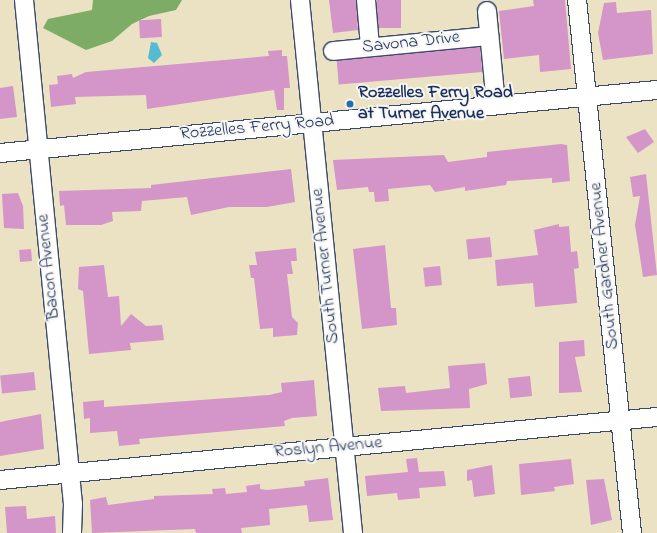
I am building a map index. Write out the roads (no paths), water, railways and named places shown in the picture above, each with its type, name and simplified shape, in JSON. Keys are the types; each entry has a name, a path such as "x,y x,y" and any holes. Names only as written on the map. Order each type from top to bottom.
{"street":[{"name":"Bacon Avenue","path":"24,0 37,150 69,474 74,504 72,533"},
{"name":"South Turner Avenue","path":"300,0 352,533"},
{"path":"366,0 370,47"},
{"name":"South Gardner Avenue","path":"577,0 632,533"},
{"path":"487,11 496,105"},
{"name":"Savona Drive","path":"333,51 489,36"},
{"name":"Rozzelles Ferry Road","path":"0,153 657,90"},
{"name":"Roslyn Avenue","path":"0,480 657,417"}],"water":[{"path":"151,42 157,43 162,55 154,63 148,58"}],"place":[{"name":"Rozzelles Ferry Road at Turner Avenue","path":"350,104"}]}
